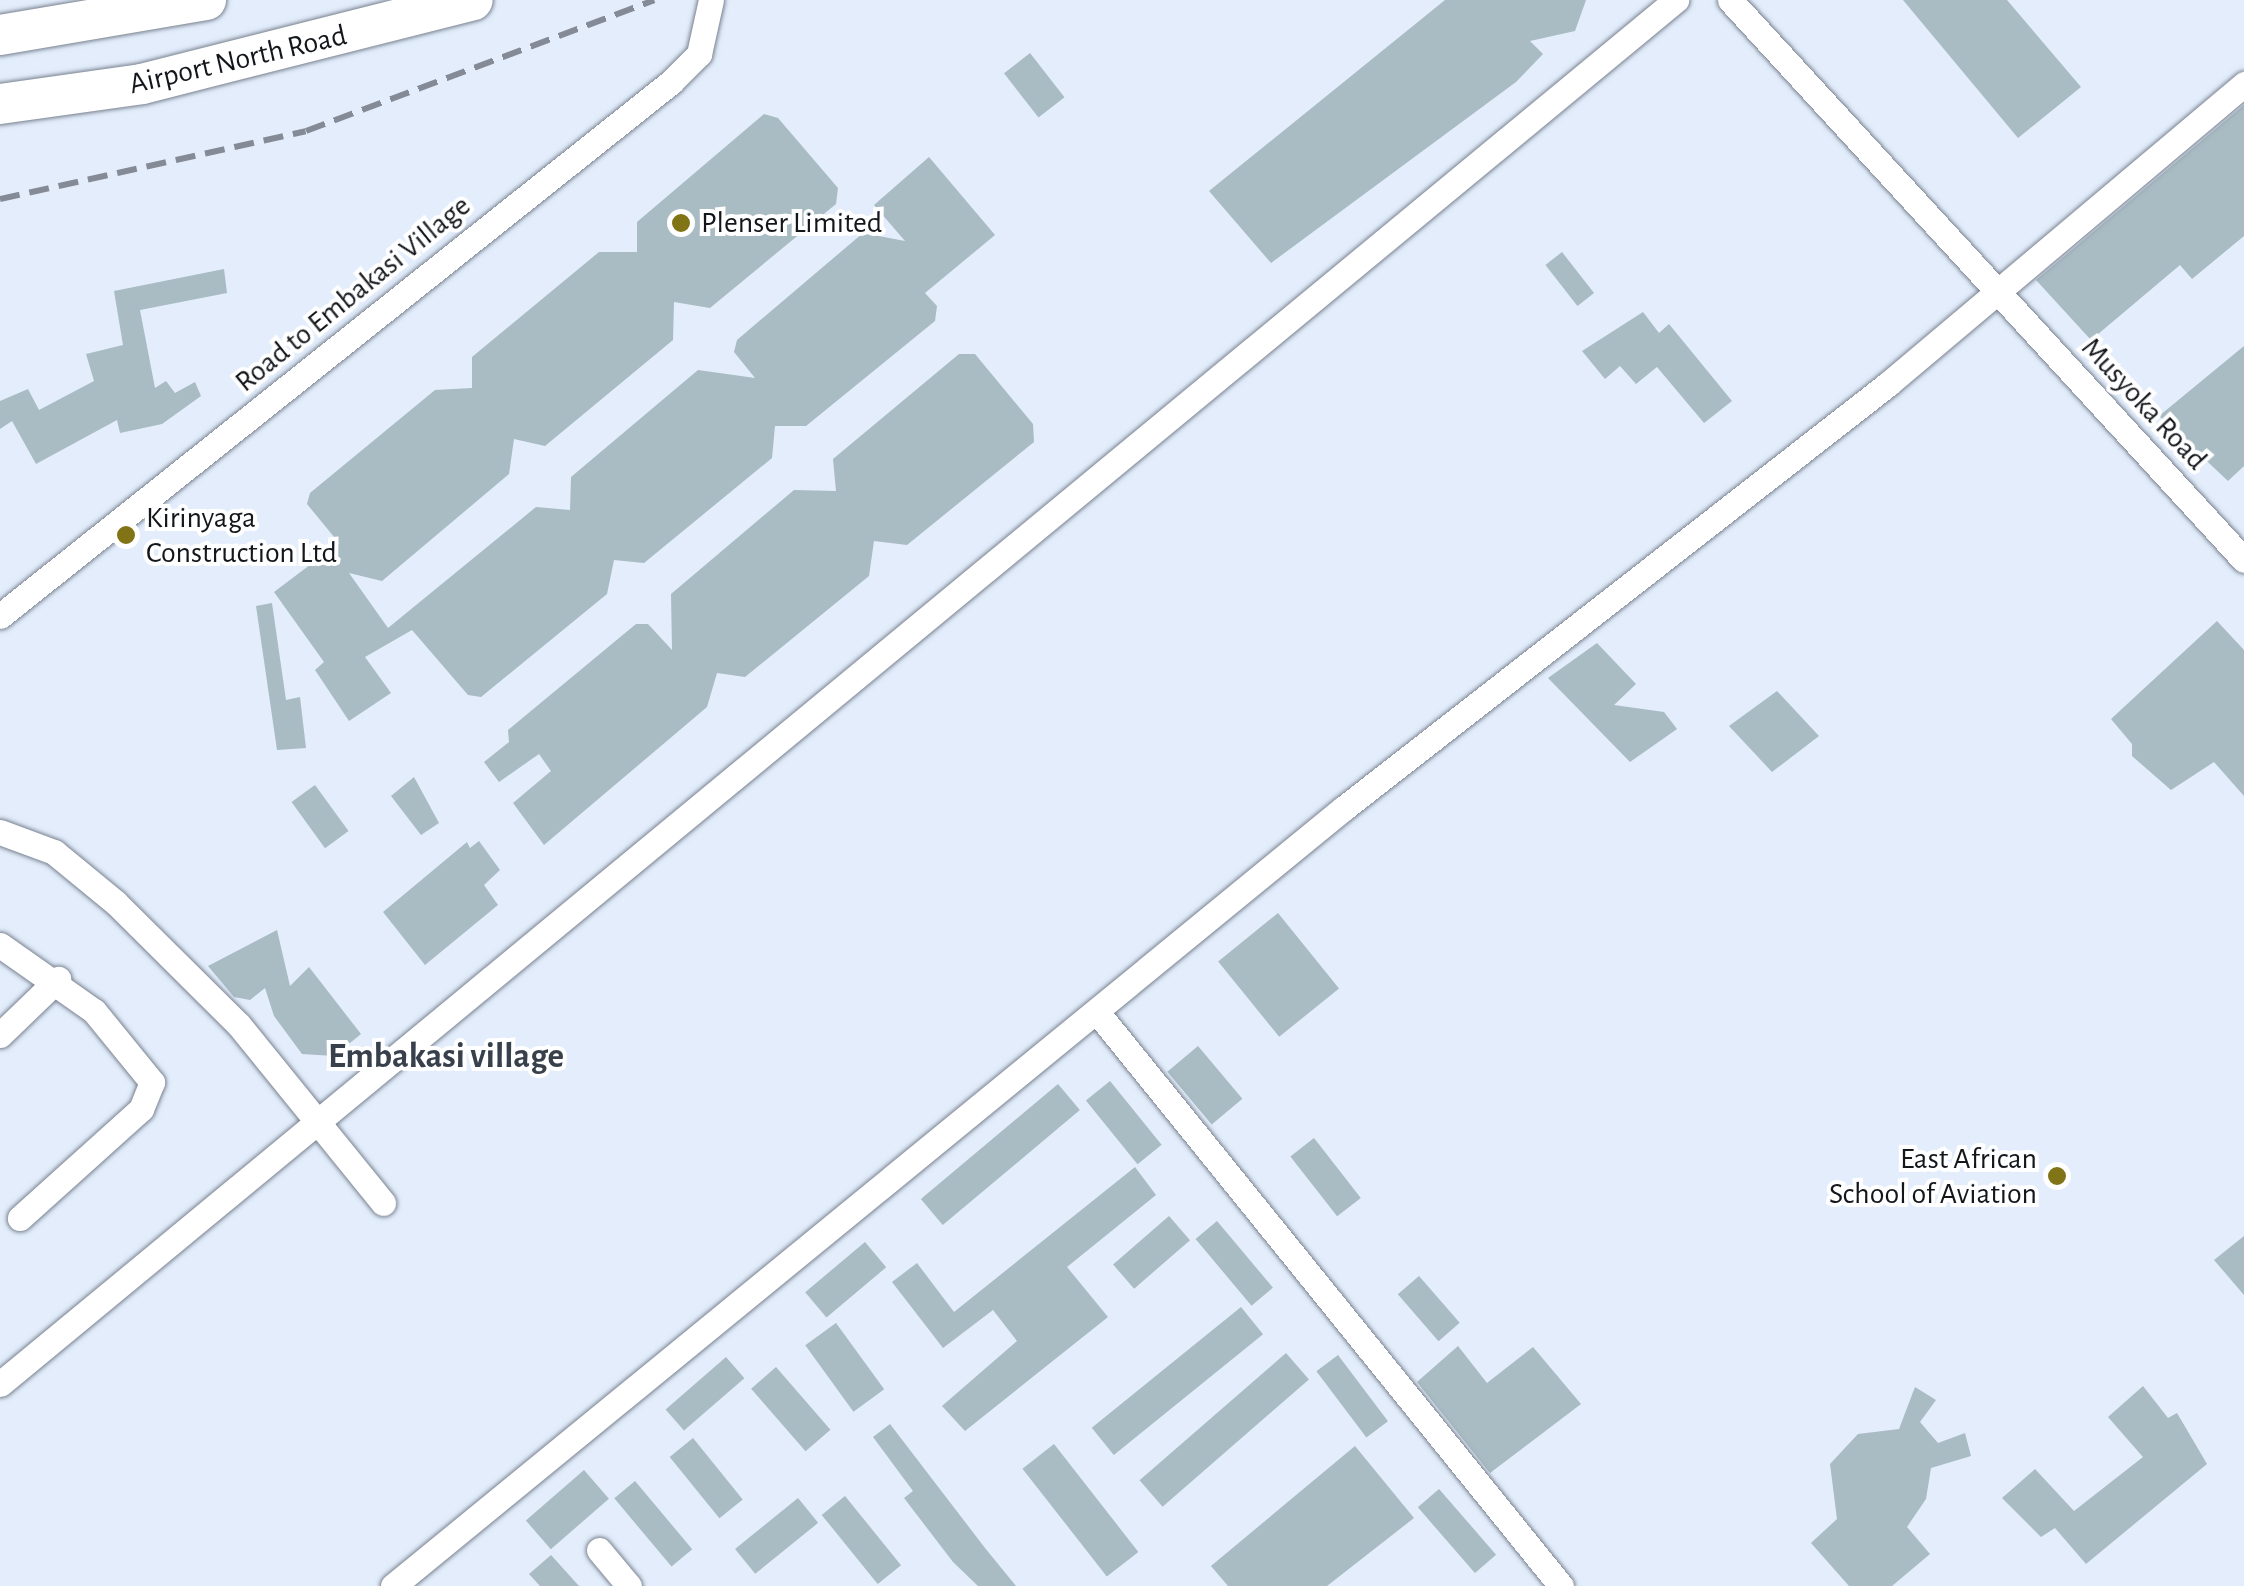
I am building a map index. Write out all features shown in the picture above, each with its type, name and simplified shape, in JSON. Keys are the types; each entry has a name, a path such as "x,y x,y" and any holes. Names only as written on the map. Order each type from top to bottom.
{"main road":[{"path":"0,35 206,0"},
{"name":"Airport North Road","path":"0,104 142,84 464,2"}],"street":[{"name":"Road to Embakasi Village","path":"0,616 671,82 698,54 713,19 711,0"},
{"path":"0,1384 1676,0"},
{"name":"Musyoka Road","path":"1730,0 2244,560"},
{"path":"393,1586 1096,1012 1996,292 2244,84"},
{"path":"0,832 54,852 89,878 239,1025 382,1203"},
{"path":"0,945 58,978 149,1070 152,1091 20,1218"},
{"path":"0,1035 58,978"},
{"path":"1096,1012 1561,1586"},
{"path":"599,1550 629,1586"}],"building":[{"path":"1445,0 1586,0 1575,31 1530,41 1543,54 1516,82 1271,263 1209,191"},
{"path":"1903,0 2007,0 2081,87 2018,138"},
{"path":"1030,53 1064,97 1038,117 1004,73"},
{"path":"2244,105 2244,236 2192,279 2180,265 2091,340 2036,280"},
{"path":"764,114 778,118 838,188 836,204 710,308 674,302 673,340 545,446 514,439 509,474 382,581 349,573 388,628 536,507 570,510 571,477 698,370 755,378 734,352 737,340 863,233 905,241 874,205 929,157 995,235 925,293 937,306 935,321 806,426 775,426 772,458 644,563 614,560 607,594 481,697 468,695 412,630 365,657 391,693 349,721 315,670 324,662 274,592 339,543 307,504 310,493 435,390 472,388 472,357 599,252 637,252 637,222"},
{"path":"1562,252 1594,293 1577,306 1545,265"},
{"path":"224,269 227,293 140,310 155,388 166,381 175,393 195,382 201,396 162,424 120,433 117,420 36,464 12,421 0,429 0,401 28,389 39,410 94,381 86,354 123,345 114,291"},
{"path":"1643,312 1659,333 1669,324 1732,401 1704,423 1657,367 1636,384 1620,366 1605,379 1582,351"},
{"path":"2244,346 2244,466 2228,481 2159,416"},
{"path":"959,354 975,354 1033,424 1034,442 907,545 874,541 869,576 745,677 717,673 707,707 544,845 513,803 551,771 539,754 499,782 484,762 509,742 508,730 636,624 648,624 672,650 671,594 794,490 836,491 833,459"},
{"path":"272,603 286,700 300,697 306,748 277,750 256,606"},
{"path":"2217,621 2244,650 2244,796 2214,762 2171,790 2132,756 2132,744 2111,719"},
{"path":"1597,643 1636,684 1614,705 1664,712 1677,729 1630,762 1548,678"},
{"path":"1777,691 1819,736 1772,772 1729,726"},
{"path":"414,777 439,823 421,835 391,796"},
{"path":"315,785 349,831 325,848 292,802"},
{"path":"479,841 500,870 484,885 498,905 425,965 383,912 467,842 470,848"},
{"path":"1278,913 1339,988 1279,1037 1218,961"},
{"path":"277,930 290,986 309,967 361,1034 334,1056 302,1054 274,1016 265,988 250,1000 234,997 208,966"},
{"path":"1198,1046 1242,1099 1212,1125 1167,1072"},
{"path":"1110,1081 1162,1145 1138,1164 1086,1101"},
{"path":"1058,1084 1080,1110 943,1225 921,1199"},
{"path":"1314,1138 1361,1198 1337,1216 1290,1156"},
{"path":"1135,1167 1156,1195 1067,1267 1108,1317 965,1431 942,1406 1017,1341 993,1310 943,1348 892,1282 917,1263 954,1312"},
{"path":"1169,1216 1190,1240 1134,1289 1113,1265"},
{"path":"1217,1221 1273,1288 1251,1306 1196,1239"},
{"path":"2244,1236 2244,1295 2214,1260"},
{"path":"865,1242 886,1267 826,1317 805,1292"},
{"path":"1419,1276 1460,1323 1439,1341 1398,1294"},
{"path":"1241,1307 1263,1334 1114,1455 1092,1428"},
{"path":"836,1323 884,1389 853,1412 805,1345"},
{"path":"1458,1346 1487,1383 1533,1347 1581,1404 1490,1473 1417,1382"},
{"path":"1286,1353 1309,1379 1163,1507 1140,1480"},
{"path":"1338,1355 1388,1421 1366,1438 1316,1371"},
{"path":"726,1357 744,1378 684,1431 666,1409"},
{"path":"776,1367 830,1430 806,1451 751,1389"},
{"path":"2143,1386 2168,1418 2177,1413 2207,1464 2086,1564 2055,1528 2041,1537 2002,1498 2035,1469 2074,1511 2143,1457 2108,1417"},
{"path":"1915,1387 1936,1400 1920,1422 1938,1443 1965,1433 1971,1456 1931,1468 1926,1499 1907,1527 1930,1554 1892,1586 1849,1586 1811,1543 1837,1519 1830,1464 1858,1434 1899,1429"},
{"path":"890,1424 1016,1586 978,1586 953,1562 904,1498 913,1491 873,1437"},
{"path":"693,1438 743,1499 719,1518 670,1457"},
{"path":"1054,1444 1138,1552 1107,1577 1022,1469"},
{"path":"1355,1446 1414,1518 1327,1586 1228,1586 1211,1566"},
{"path":"584,1470 609,1499 551,1549 526,1521"},
{"path":"635,1481 692,1549 672,1567 614,1498"},
{"path":"1439,1489 1496,1555 1475,1573 1418,1507"},
{"path":"845,1496 901,1565 878,1584 822,1515"},
{"path":"798,1498 818,1523 755,1574 735,1549"},
{"path":"551,1555 579,1586 540,1586 529,1574"}],"railway":[{"path":"0,199 306,131 654,0"}],"place":[{"name":"Plenser Limited","path":"681,223"},
{"name":"Kirinyaga Construction Ltd","path":"126,535"},
{"name":"East African School of Aviation","path":"2057,1176"}],"district":[{"name":"Embakasi village","path":"446,1057"}]}
